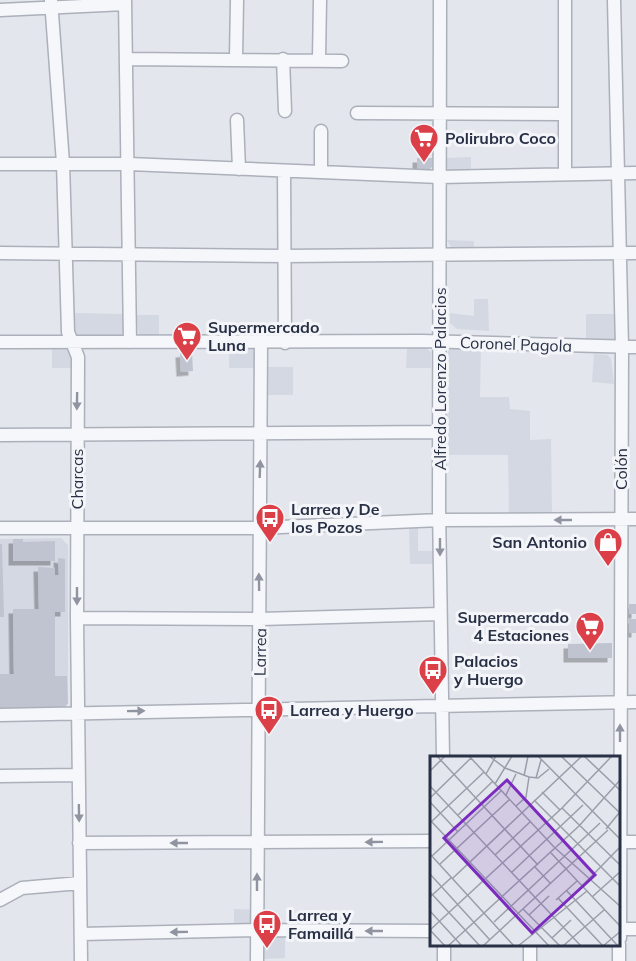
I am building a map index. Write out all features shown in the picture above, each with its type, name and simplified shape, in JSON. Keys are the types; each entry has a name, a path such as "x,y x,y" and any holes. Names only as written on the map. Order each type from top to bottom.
{"street":[{"path":"236,58 237,0"},
{"path":"319,59 320,0"},
{"name":"Alfredo Lorenzo Palacios","path":"440,0 440,614 443,756"},
{"path":"565,0 565,174"},
{"name":"Colón","path":"614,0 622,347 620,756"},
{"path":"0,10 52,4 125,2 128,59 130,342"},
{"name":"Charcas","path":"52,4 63,164 68,332 78,357 77,712 81,961"},
{"path":"128,59 236,58 342,61"},
{"path":"284,59 285,111"},
{"path":"357,113 564,114"},
{"path":"237,120 239,169"},
{"path":"321,130 321,172"},
{"path":"0,164 129,164 440,177 636,173"},
{"path":"284,171 285,343"},
{"path":"0,253 285,256 636,253"},
{"name":"Coronel Pagola","path":"0,342 73,344 441,341 636,347"},
{"name":"Larrea","path":"257,961 260,619 258,528 261,343"},
{"path":"0,435 261,431 441,432"},
{"path":"0,528 258,528 440,520 636,519"},
{"path":"77,618 260,619 440,614"},
{"path":"0,715 443,704 636,702"},
{"path":"0,776 78,775"},
{"path":"79,843 430,841"},
{"path":"0,900 22,888 80,883"},
{"path":"81,934 257,930 430,931"}],"shaded area":[{"path":"471,157 471,172 451,172 447,168 447,158"},
{"path":"447,240 474,241 474,251 453,250"},
{"path":"474,299 488,299 489,331 457,329 450,323 450,313 474,316"},
{"path":"73,313 126,314 125,336 81,339 73,334"},
{"path":"586,314 618,314 617,338 611,341 586,341"},
{"path":"136,315 159,315 159,338 139,335"},
{"path":"229,346 255,348 257,368 229,368"},
{"path":"453,346 481,348 480,397 509,397 510,409 530,411 530,440 551,439 552,514 509,514 508,455 445,455 448,351"},
{"path":"52,347 68,347 73,354 73,368 52,368"},
{"path":"407,348 426,348 431,352 431,368 406,368"},
{"path":"594,354 608,355 611,359 614,384 592,382"},
{"path":"263,367 293,367 293,395 264,395"},
{"path":"409,528 418,528 418,551 438,551 438,564 410,564"},
{"path":"61,538 68,545 68,703 65,707 0,708 0,539"},
{"path":"234,909 254,910 253,924 234,926"},
{"path":"285,934 285,958 263,959 264,938"}],"building":[{"name":"Polirubro Coco","path":"417,158 432,158 432,167 428,171 417,171"},
{"name":"Supermercado Luna","path":"192,352 193,371 181,372 180,353"},
{"path":"13,539 23,539 23,542 55,541 55,561 13,561"},
{"path":"0,544 2,544 4,617 0,617"},
{"path":"58,558 65,559 65,612 55,612 55,676 67,676 68,703 65,707 0,708 0,674 14,674 13,609 39,609 38,567 55,568 55,575 59,575"},
{"path":"629,604 636,604 636,614 629,614"},
{"path":"629,619 636,619 636,633 629,633"},
{"name":"Supermercado 4 Estaciones","path":"612,643 612,658 568,658 568,644"}],"place":[{"name":"Polirubro Coco","path":"424,164"},
{"name":"Supermercado Luna","path":"187,362"},
{"name":"Larrea y De los Pozos","path":"270,544"},
{"name":"San Antonio","path":"608,568"},
{"name":"Supermercado 4 Estaciones","path":"590,652"},
{"name":"Palacios y Huergo","path":"433,696"},
{"name":"Larrea y Huergo","path":"269,736"},
{"name":"Larrea y Famaillá","path":"267,950"}]}
